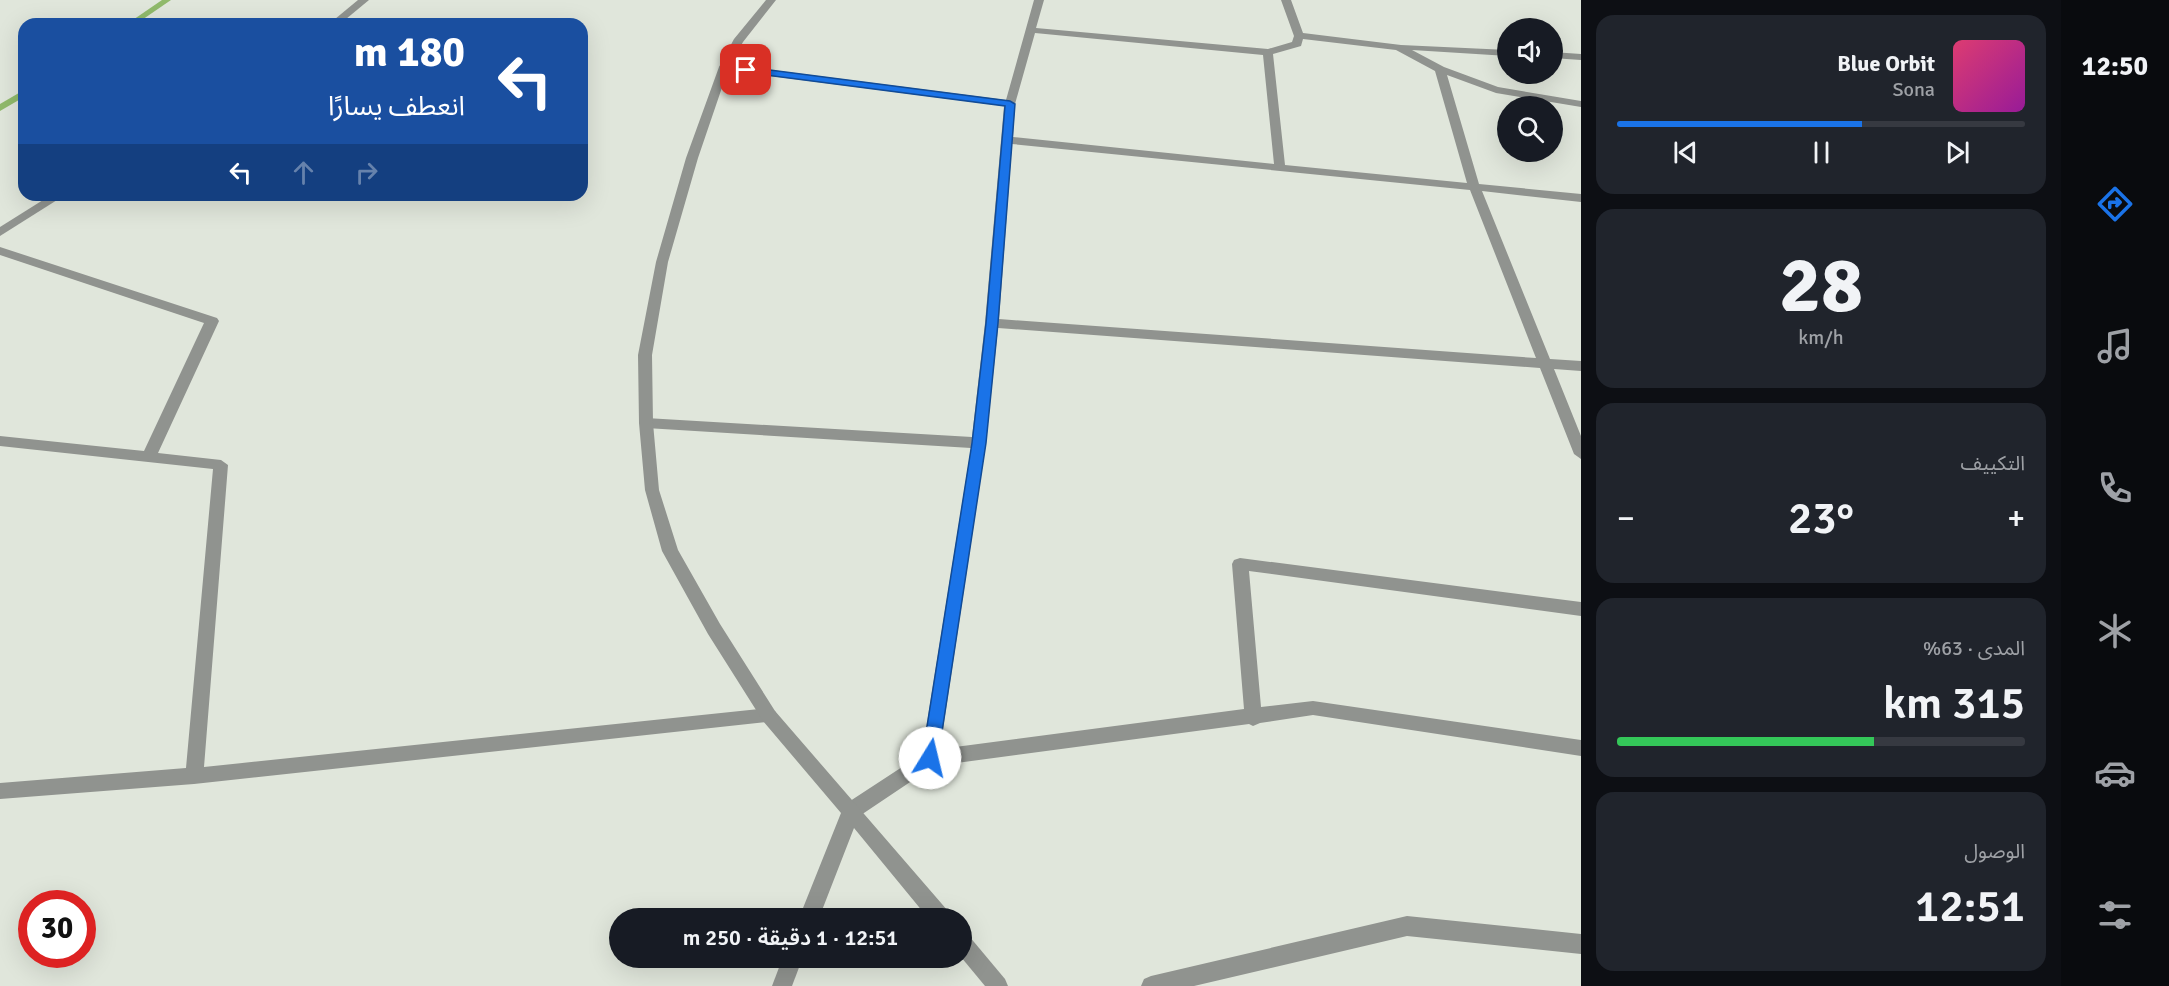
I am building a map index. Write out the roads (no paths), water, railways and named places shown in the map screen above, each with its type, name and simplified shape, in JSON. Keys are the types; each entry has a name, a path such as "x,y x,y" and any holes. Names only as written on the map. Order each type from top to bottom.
{"street":[{"path":"342,18 364,0"},
{"path":"771,0 738,41 724,67 692,158 663,262 645,355 646,423 652,490 670,551 714,629 769,716 933,908"},
{"path":"930,758 979,443 992,323 1010,104 1039,0"},
{"path":"1030,30 1268,52 1297,44 1299,36 1286,0"},
{"path":"1299,36 1398,47 1497,52"},
{"path":"1398,47 1440,69 1496,90 1581,104"},
{"path":"1268,52 1280,168"},
{"path":"1563,56 1581,57"},
{"path":"724,67 1010,104"},
{"path":"1440,69 1475,189 1581,454"},
{"path":"1008,140 1581,198"},
{"path":"0,232 49,201"},
{"path":"0,251 212,321 149,457"},
{"path":"992,323 1581,366"},
{"path":"646,423 979,443"},
{"path":"0,441 221,465 194,776"},
{"path":"1253,718 1240,564 1581,609"},
{"path":"813,908 851,811 930,758 1253,718 1313,708 1581,748"},
{"path":"0,792 194,776 769,716"},
{"path":"1151,986 1407,926 1581,944"},
{"path":"972,954 998,986"},
{"path":"782,986 789,968"}],"waterway":[{"path":"140,18 167,0"},
{"path":"0,108 18,97"}]}
